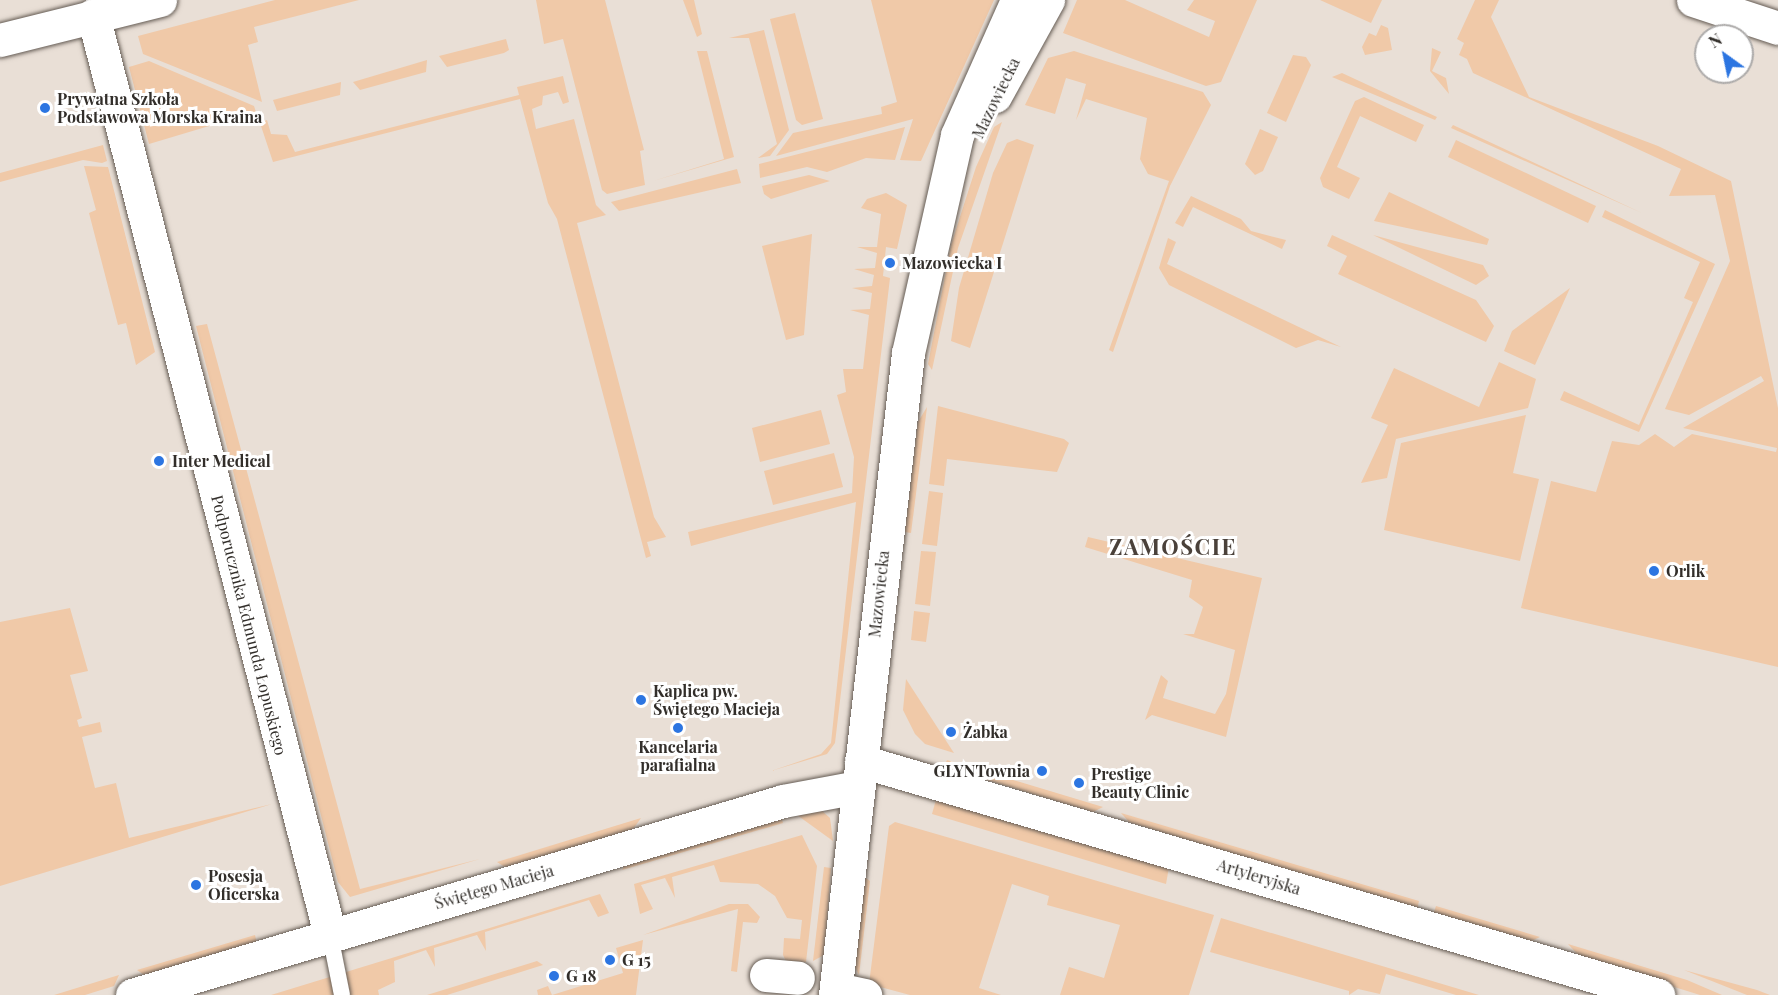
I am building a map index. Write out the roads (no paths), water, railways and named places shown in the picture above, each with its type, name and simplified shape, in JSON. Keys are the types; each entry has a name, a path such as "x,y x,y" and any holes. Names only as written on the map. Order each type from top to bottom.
{"street":[{"path":"0,40 93,8 160,0"},
{"name":"Mazowiecka","path":"843,990 859,774 900,405 957,135 1017,0"},
{"name":"Mazowiecka","path":"945,196 1048,0"},
{"path":"1693,0 1778,28"},
{"name":"Podporucznika Edmunda Łopuskiego","path":"93,8 330,935"},
{"name":"Świętego Macieja","path":"132,995 783,801 859,774"},
{"name":"Artyleryjska","path":"859,774 1658,995"},
{"path":"766,975 798,978"}],"lane":[{"path":"330,935 342,995"},
{"path":"798,978 843,990"}],"place":[{"name":"Prywatna Szkoła Podstawowa Morska Kraina","path":"45,108"},
{"name":"Mazowiecka I","path":"890,263"},
{"name":"Inter Medical","path":"159,461"},
{"name":"Orlik","path":"1654,571"},
{"name":"Kaplica pw. Świętego Macieja","path":"641,700"},
{"name":"Kancelaria parafialna","path":"678,728"},
{"name":"Żabka","path":"951,732"},
{"name":"GLYNTownia","path":"1042,771"},
{"name":"Prestige Beauty Clinic","path":"1079,783"},
{"name":"Posesja Oficerska","path":"196,885"},
{"name":"G 15","path":"610,960"},
{"name":"G 18","path":"554,976"}],"district":[{"name":"ZAMOŚCIE","path":"1173,547"}]}
